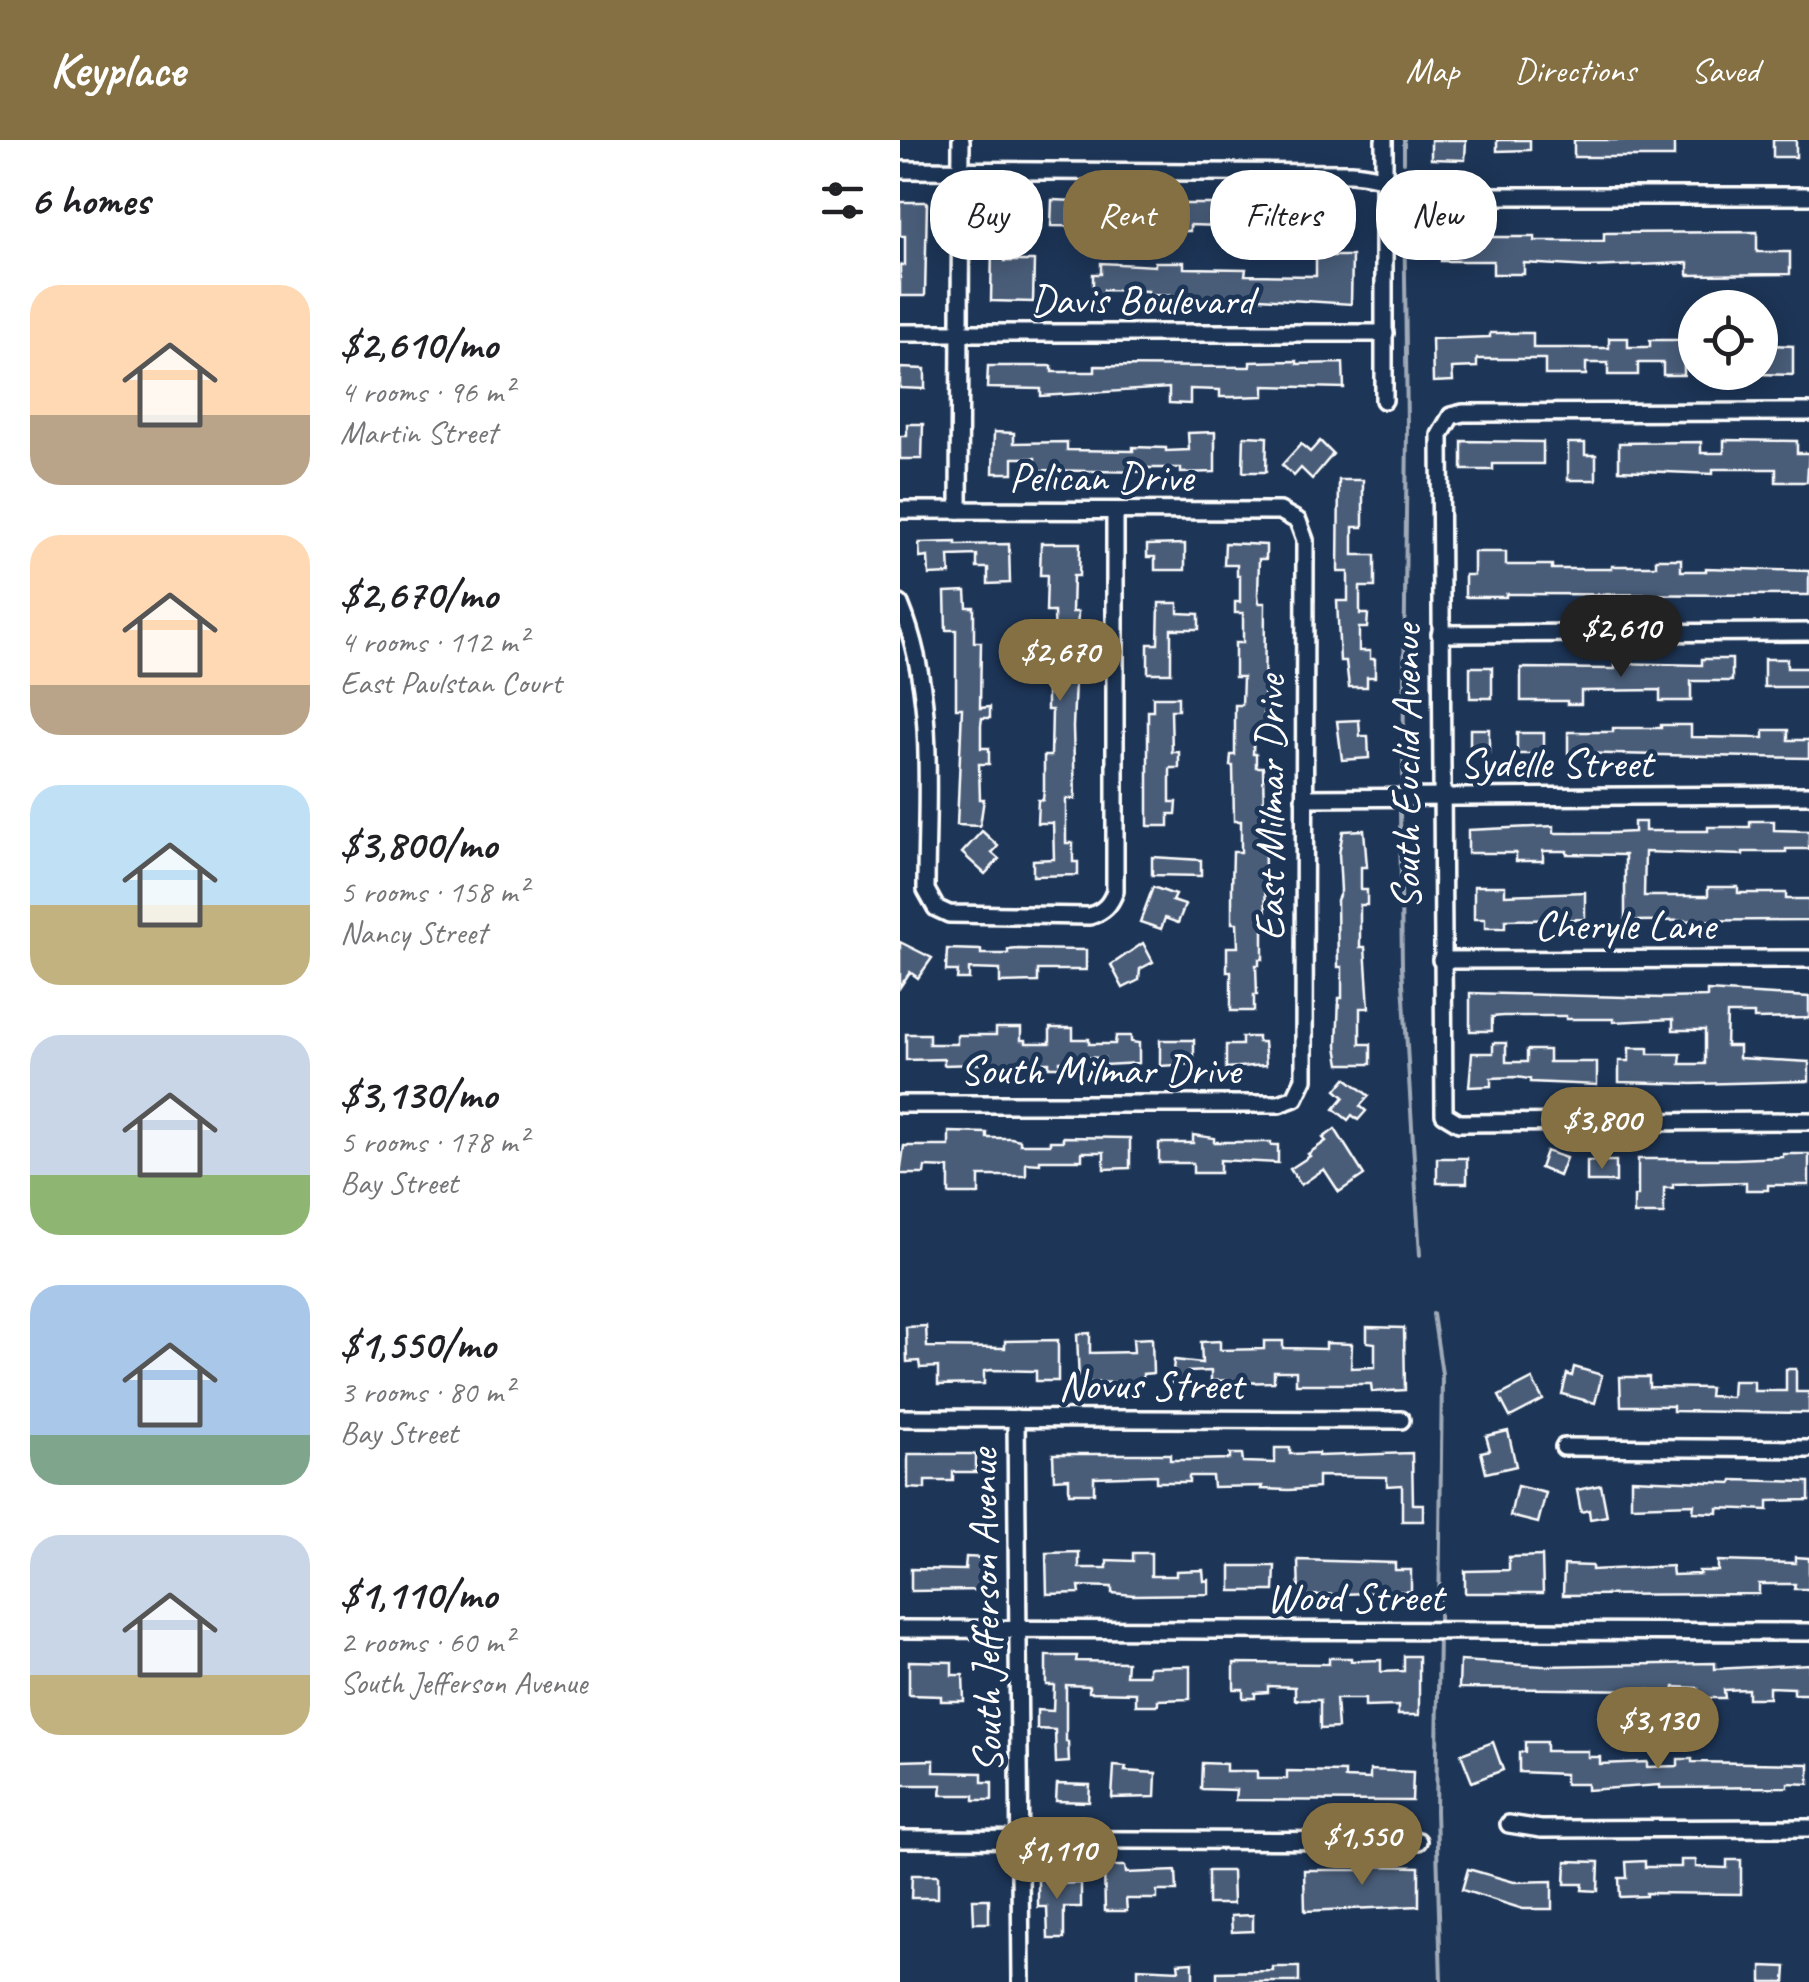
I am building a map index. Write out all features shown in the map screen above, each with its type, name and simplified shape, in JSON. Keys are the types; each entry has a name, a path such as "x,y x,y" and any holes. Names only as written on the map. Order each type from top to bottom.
{"street":[{"path":"961,140 962,170"},
{"path":"1384,140 1384,170"},
{"path":"900,170 930,170"},
{"path":"1043,171 1351,173 1376,177"},
{"path":"1497,196 1809,196"},
{"path":"960,510 961,260"},
{"path":"1384,400 1385,260"},
{"name":"Davis Boulevard","path":"900,333 1385,332"},
{"name":"South Euclid Avenue","path":"1809,412 1463,413 1451,416 1440,435 1442,1108 1448,1119 1460,1123 1809,1121"},
{"name":"Pelican Drive","path":"900,510 1280,511 1298,521"},
{"path":"900,604 914,645 923,692 926,890 936,908 949,914 1090,916 1106,908 1116,891 1115,511"},
{"name":"East Milmar Drive","path":"1298,521 1305,540 1304,1080 1298,1094"},
{"path":"1440,634 1809,632"},
{"name":"Sydelle Street","path":"1304,798 1809,795"},
{"name":"Cheryle Lane","path":"1441,960 1809,958"},
{"name":"South Milmar Drive","path":"900,1104 1280,1104 1298,1094"},
{"name":"Novus Street","path":"900,1418 1402,1420"},
{"name":"South Jefferson Avenue","path":"1016,1418 1022,1982"},
{"path":"1564,1447 1809,1449"},
{"name":"Wood Street","path":"900,1630 1809,1632"},
{"path":"1509,1824 1541,1828 1809,1828"},
{"path":"900,1838 1418,1841"}],"building":[{"path":"1431,140 1466,140 1465,160 1431,159"},
{"path":"1497,140 1530,140 1530,150 1497,151"},
{"path":"1574,140 1674,140 1674,157 1574,157"},
{"path":"1773,140 1796,140 1796,157 1773,157"},
{"path":"1052,200 1063,200 1063,226 1051,226"},
{"path":"900,202 927,202 925,296 900,296 905,236 900,236"},
{"path":"1190,204 1210,204 1210,226 1190,225"},
{"path":"1757,232 1757,252 1790,252 1790,274 1688,275 1688,263 1590,267 1524,263 1524,274 1493,274 1493,261 1441,261 1497,260 1497,237 1604,241 1604,233"},
{"path":"992,260 1034,261 1033,302 991,301"},
{"path":"1316,260 1352,260 1351,304 1229,296 1228,303 1197,303 1198,296 1148,295 1148,291 1104,290 1104,297 1093,297 1093,274 1101,274 1101,263 1155,266 1155,262 1184,262 1184,268 1246,269 1245,275 1316,276"},
{"path":"1490,333 1533,333 1533,348 1609,348 1609,338 1628,338 1628,347 1650,347 1650,340 1678,340 1678,375 1663,375 1663,363 1638,363 1638,375 1608,375 1608,363 1586,363 1586,375 1545,375 1545,359 1477,359 1477,367 1452,368 1453,381 1433,382 1432,339 1490,337"},
{"path":"1778,345 1793,346 1793,375 1778,375"},
{"path":"1250,362 1343,363 1344,388 1264,386 1264,396 1233,397 1220,397 1220,390 1190,389 1190,404 1169,403 1169,388 1041,396 1041,389 987,388 988,366 1052,366 1052,372 1095,372 1095,366 1250,367"},
{"path":"900,368 925,369 925,389 900,388"},
{"path":"907,424 923,424 922,459 900,459 900,436 907,436"},
{"path":"994,432 1014,433 1014,443 1067,442 1067,450 1133,451 1133,447 1166,451 1189,450 1188,433 1215,432 1215,472 1181,473 1181,468 1147,468 1147,472 1035,470 1035,458 1013,458 1013,473 993,473"},
{"path":"1244,436 1267,437 1266,472 1243,472"},
{"path":"1724,440 1797,441 1797,453 1809,453 1807,482 1776,482 1776,469 1713,469 1713,474 1619,470 1619,443 1701,442 1701,453 1724,453"},
{"path":"1320,441 1333,454 1312,479 1301,468 1294,476 1282,465 1301,444 1310,452"},
{"path":"1462,441 1543,442 1543,464 1493,464 1493,470 1462,470"},
{"path":"1568,443 1585,443 1585,455 1596,455 1596,480 1568,480"},
{"path":"1339,480 1363,480 1363,527 1353,527 1353,555 1375,555 1375,587 1360,587 1360,614 1368,614 1367,628 1359,628 1359,651 1370,651 1370,659 1375,659 1375,677 1367,677 1367,687 1349,687 1346,661 1340,661 1337,601 1348,601 1348,572 1338,572"},
{"path":"919,543 1009,544 1010,583 988,584 988,568 977,568 977,555 949,556 950,574 929,575 928,557 920,558"},
{"path":"1041,543 1080,543 1079,576 1073,576 1072,612 1078,612 1073,727 1075,799 1066,799 1066,843 1073,843 1078,875 1033,876 1033,860 1054,859 1053,823 1037,823 1038,800 1043,800 1044,756 1051,756 1052,710 1047,710 1047,678 1041,678 1040,665 1048,665 1047,650 1055,650 1054,612 1046,612 1047,575 1040,575"},
{"path":"1225,543 1266,545 1266,559 1259,559 1258,595 1259,603 1265,603 1264,728 1254,728 1253,754 1256,767 1263,767 1266,923 1263,959 1256,965 1254,1011 1231,1011 1231,972 1227,972 1227,947 1238,947 1237,923 1232,923 1232,888 1233,852 1241,852 1241,821 1234,821 1230,766 1231,755 1235,755 1235,705 1242,705 1243,677 1235,677 1235,643 1243,643 1243,613 1235,613 1235,602 1240,602 1240,576 1237,565 1224,565"},
{"path":"1185,544 1185,570 1155,570 1155,557 1147,557 1147,545"},
{"path":"1474,552 1506,552 1506,565 1552,565 1552,569 1656,566 1656,559 1681,559 1681,571 1809,571 1809,595 1465,597 1465,575 1474,575"},
{"path":"966,591 967,607 974,607 974,642 981,642 980,708 990,707 990,718 982,718 981,725 981,748 989,748 989,764 979,764 980,799 984,799 980,826 957,825 962,708 956,708 956,630 946,630 945,592"},
{"path":"1159,603 1178,603 1178,613 1199,614 1199,629 1171,629 1171,673 1148,673 1148,644 1158,644"},
{"path":"1702,659 1732,659 1732,681 1691,681 1691,701 1660,701 1660,690 1581,691 1581,704 1521,701 1521,668 1615,669 1615,663 1702,665"},
{"path":"1764,659 1787,659 1787,668 1809,668 1809,687 1764,687"},
{"path":"1470,667 1492,667 1492,698 1470,698"},
{"path":"1153,697 1178,697 1178,710 1171,710 1172,752 1179,752 1179,768 1170,768 1170,802 1177,802 1176,814 1169,814 1169,826 1148,826 1148,711 1153,711"},
{"path":"1359,720 1360,736 1368,736 1369,758 1342,760 1337,721"},
{"path":"1691,725 1691,737 1764,738 1764,730 1788,730 1788,740 1809,740 1809,758 1568,753 1568,732 1613,732 1613,728"},
{"path":"1470,729 1489,729 1489,753 1470,753"},
{"path":"1517,733 1544,733 1544,754 1517,754"},
{"path":"1750,821 1774,821 1774,830 1809,831 1809,849 1743,855 1645,852 1644,896 1708,896 1708,887 1738,887 1738,893 1786,893 1786,899 1809,899 1809,920 1625,921 1625,855 1543,851 1543,861 1516,861 1516,853 1468,853 1468,830 1554,826 1554,833 1613,833 1634,832 1634,822 1645,822 1645,831 1708,831 1708,827 1750,827"},
{"path":"1364,830 1367,867 1361,867 1361,890 1367,890 1367,905 1360,905 1360,947 1365,947 1369,1008 1360,1008 1360,1044 1371,1044 1371,1064 1340,1064 1339,854 1343,831"},
{"path":"982,831 998,846 992,853 999,859 985,874 962,853"},
{"path":"1152,857 1201,860 1201,876 1152,875"},
{"path":"1474,886 1505,886 1505,895 1585,892 1585,919 1505,920 1505,928 1485,928 1485,919 1474,919"},
{"path":"1153,887 1175,895 1172,901 1185,905 1178,923 1165,918 1161,929 1140,922"},
{"path":"900,942 932,958 918,978 910,972 900,987"},
{"path":"1143,943 1153,962 1140,969 1139,980 1123,988 1111,965"},
{"path":"947,949 981,950 981,954 1008,954 1008,950 1018,949 1086,950 1086,970 1038,970 1038,982 1000,983 1000,970 969,969 969,979 957,979 958,971 946,971"},
{"path":"1707,991 1809,997 1809,1018 1754,1019 1754,1014 1727,1014 1726,1046 1739,1046 1739,1058 1809,1062 1809,1081 1619,1082 1619,1061 1629,1061 1629,1048 1648,1048 1648,1054 1681,1054 1680,1064 1705,1064 1705,1030 1673,1030 1673,1019 1613,1022 1566,1016 1503,1016 1492,1017 1492,1031 1470,1031 1470,993 1662,998 1707,997"},
{"path":"996,1028 1021,1028 1021,1040 1026,1043 1050,1043 1050,1028 1073,1028 1073,1039 1089,1039 1089,1044 1115,1044 1116,1036 1131,1036 1131,1042 1139,1043 1139,1063 1104,1065 1104,1058 1074,1057 1074,1061 1060,1061 1060,1067 1049,1067 1049,1062 944,1065 944,1059 906,1060 906,1034 929,1034 929,1044 957,1044 957,1035 996,1035"},
{"path":"1242,1037 1258,1037 1258,1042 1264,1042 1266,1065 1226,1068 1226,1045 1242,1045"},
{"path":"1160,1040 1194,1040 1194,1064 1160,1066"},
{"path":"1493,1043 1506,1043 1506,1062 1527,1062 1527,1050 1549,1050 1549,1062 1597,1062 1597,1085 1530,1082 1516,1077 1491,1078 1491,1086 1469,1087 1472,1053 1493,1053"},
{"path":"1346,1078 1369,1096 1360,1106 1366,1111 1358,1120 1352,1115 1348,1120 1334,1109 1344,1097 1336,1090"},
{"path":"1335,1129 1364,1175 1339,1192 1324,1169 1301,1185 1290,1169 1310,1156"},
{"path":"949,1132 987,1133 987,1138 1011,1138 1020,1140 1020,1144 1050,1144 1063,1141 1063,1137 1130,1138 1130,1168 1104,1169 1104,1152 1082,1152 1082,1160 1026,1163 1026,1176 979,1176 979,1194 949,1194 949,1168 925,1167 924,1174 900,1174 904,1146 949,1146"},
{"path":"1193,1135 1214,1138 1214,1142 1271,1142 1278,1145 1278,1163 1220,1160 1220,1173 1193,1173 1193,1163 1159,1163 1159,1143 1193,1143"},
{"path":"1546,1151 1566,1158 1559,1176 1540,1168"},
{"path":"1809,1154 1809,1185 1768,1185 1768,1190 1746,1190 1746,1182 1673,1184 1673,1188 1664,1188 1664,1214 1634,1214 1638,1159 1735,1159"},
{"path":"1437,1158 1467,1158 1467,1183 1437,1183"},
{"path":"1587,1161 1616,1161 1616,1182 1587,1182"},
{"path":"926,1326 927,1347 1005,1348 1005,1341 1058,1340 1058,1381 1036,1381 1036,1371 991,1370 984,1371 984,1384 938,1385 938,1367 920,1368 919,1361 907,1362 906,1327"},
{"path":"1367,1327 1404,1328 1405,1390 1372,1392 1371,1384 1296,1384 1296,1371 1274,1371 1274,1382 1232,1383 1211,1381 1211,1371 1188,1372 1187,1384 1172,1383 1174,1360 1202,1363 1201,1342 1220,1341 1220,1350 1264,1349 1264,1341 1283,1341 1283,1348 1326,1349 1326,1343 1352,1344 1351,1368 1375,1367 1375,1343 1367,1342"},
{"path":"1090,1333 1090,1353 1134,1352 1133,1339 1152,1338 1153,1373 1143,1374 1143,1382 1079,1383 1077,1334"},
{"path":"1574,1367 1602,1375 1595,1403 1562,1394 1567,1374 1572,1376"},
{"path":"1786,1369 1796,1369 1796,1392 1809,1392 1809,1413 1673,1411 1673,1406 1621,1406 1620,1377 1649,1377 1649,1387 1710,1388 1709,1396 1732,1397 1733,1381 1754,1381 1754,1391 1786,1391"},
{"path":"1532,1379 1543,1400 1510,1417 1499,1396"},
{"path":"1508,1431 1516,1466 1486,1473 1481,1452 1490,1450 1486,1436"},
{"path":"1275,1448 1290,1448 1290,1454 1318,1456 1412,1453 1413,1504 1423,1504 1423,1521 1402,1521 1402,1485 1387,1486 1387,1477 1318,1476 1318,1488 1289,1490 1213,1487 1212,1476 1189,1476 1189,1482 1156,1482 1156,1475 1094,1477 1094,1493 1069,1493 1069,1478 1054,1479 1053,1454 1170,1454 1170,1460 1188,1460 1230,1459 1230,1454 1242,1454 1243,1462 1275,1463"},
{"path":"908,1454 976,1454 976,1472 953,1472 953,1481 925,1481 925,1489 908,1488"},
{"path":"1631,1479 1809,1482 1809,1500 1768,1501 1768,1510 1718,1508 1718,1513 1693,1512 1694,1504 1631,1506"},
{"path":"1601,1485 1607,1516 1590,1519 1589,1510 1581,1512 1577,1490"},
{"path":"1517,1486 1546,1493 1538,1523 1510,1516"},
{"path":"1079,1552 1079,1568 1107,1568 1107,1560 1133,1561 1133,1553 1151,1553 1151,1576 1203,1570 1204,1581 1209,1580 1209,1594 1134,1595 1112,1593 1112,1587 1079,1586 1080,1593 1047,1594 1046,1553"},
{"path":"1542,1556 1543,1593 1465,1593 1465,1571 1509,1570 1509,1557"},
{"path":"966,1557 984,1558 983,1590 911,1591 911,1569 965,1570"},
{"path":"1795,1557 1809,1558 1809,1589 1794,1589 1795,1584 1759,1584 1759,1594 1563,1595 1564,1565 1592,1566 1592,1570 1672,1566 1673,1575 1718,1571 1718,1561 1795,1563"},
{"path":"1298,1560 1395,1563 1395,1570 1411,1570 1411,1591 1299,1596"},
{"path":"1231,1566 1275,1566 1274,1591 1231,1591"},
{"path":"1046,1656 1127,1662 1126,1675 1149,1675 1149,1667 1190,1666 1190,1699 1136,1705 1136,1693 1089,1692 1089,1686 1066,1685 1069,1762 1056,1763 1055,1730 1037,1729 1037,1710 1053,1711 1054,1685 1046,1685"},
{"path":"1404,1656 1419,1656 1419,1715 1398,1715 1398,1706 1365,1707 1365,1699 1336,1699 1338,1728 1320,1729 1320,1700 1295,1700 1295,1687 1268,1686 1268,1692 1255,1693 1255,1698 1243,1698 1243,1689 1234,1689 1234,1663 1329,1664 1329,1658 1351,1658 1381,1660 1381,1672 1404,1671"},
{"path":"909,1661 952,1662 952,1675 963,1675 964,1701 909,1695"},
{"path":"1460,1661 1543,1666 1715,1663 1715,1669 1809,1664 1809,1694 1794,1694 1794,1688 1769,1687 1769,1698 1748,1698 1748,1689 1724,1690 1725,1698 1699,1698 1698,1688 1674,1687 1673,1698 1650,1698 1650,1690 1459,1688"},
{"path":"1493,1742 1503,1770 1472,1782 1461,1754"},
{"path":"1525,1742 1546,1742 1546,1751 1588,1751 1588,1757 1600,1757 1600,1764 1647,1762 1647,1767 1678,1766 1678,1759 1692,1759 1809,1764 1809,1784 1660,1785 1587,1790 1587,1784 1565,1784 1565,1774 1519,1772 1519,1752 1525,1752"},
{"path":"934,1760 934,1772 982,1773 982,1782 992,1782 992,1800 974,1800 974,1795 941,1795 942,1785 900,1785 900,1761"},
{"path":"1202,1763 1226,1764 1226,1771 1257,1771 1257,1779 1287,1779 1287,1771 1345,1772 1345,1778 1370,1779 1370,1770 1413,1772 1412,1801 1235,1800 1236,1790 1201,1789"},
{"path":"1114,1766 1126,1767 1125,1771 1156,1773 1155,1797 1112,1798"},
{"path":"1057,1784 1090,1785 1089,1802 1056,1801"},
{"path":"1681,1860 1696,1860 1696,1867 1727,1868 1727,1860 1741,1860 1741,1894 1646,1893 1620,1897 1619,1878 1627,1878 1626,1862 1645,1861 1645,1867 1681,1867"},
{"path":"1566,1861 1599,1862 1598,1891 1582,1890 1583,1884 1565,1884"},
{"path":"1104,1866 1125,1866 1126,1873 1176,1871 1177,1891 1157,1891 1157,1899 1126,1899 1127,1911 1105,1911"},
{"path":"1369,1866 1419,1867 1419,1906 1305,1911 1304,1870 1369,1870"},
{"path":"1468,1869 1514,1882 1552,1881 1552,1909 1523,1909 1462,1890"},
{"path":"1208,1871 1232,1871 1233,1904 1208,1904"},
{"path":"912,1875 938,1875 938,1898 911,1898"},
{"path":"1038,1876 1059,1876 1059,1884 1081,1883 1081,1907 1064,1907 1064,1939 1048,1939 1047,1907 1038,1907"},
{"path":"973,1899 989,1899 989,1923 974,1923"},
{"path":"1253,1915 1253,1931 1232,1932 1231,1916"},
{"path":"1193,1962 1193,1982 1138,1982 1138,1968 1179,1970 1178,1963"},
{"path":"1762,1966 1786,1967 1785,1982 1762,1982"},
{"path":"1273,1967 1299,1967 1299,1982 1217,1982 1217,1972 1273,1971"}],"waterway":[{"path":"1404,140 1404,162"},
{"path":"1403,779 1405,260"},
{"path":"1400,810 1402,966 1420,1255"},
{"path":"1433,1314 1442,1374 1439,1624"},
{"path":"1439,1634 1436,1811 1441,1982"}]}
